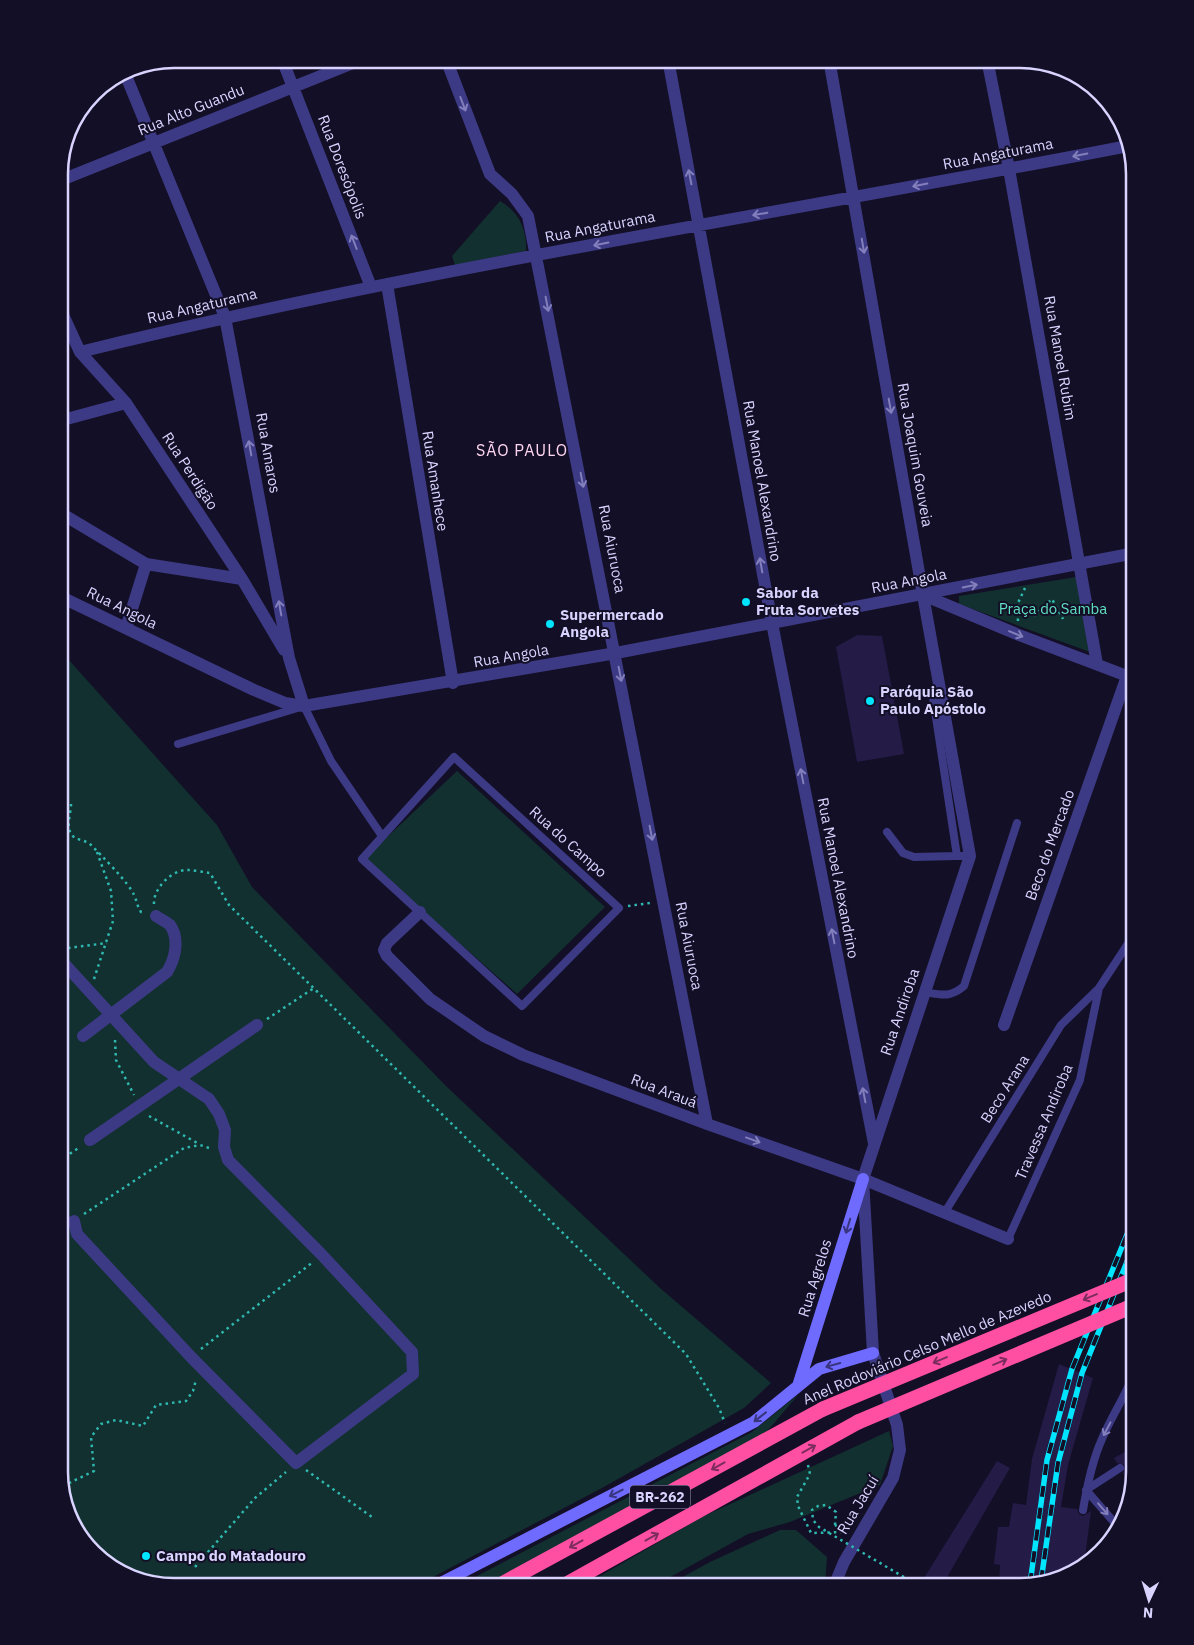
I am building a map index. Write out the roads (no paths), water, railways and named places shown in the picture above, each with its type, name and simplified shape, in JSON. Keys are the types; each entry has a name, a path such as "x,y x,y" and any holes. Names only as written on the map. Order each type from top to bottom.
{"highway":[{"name":"Anel Rodoviário Celso Mello de Azevedo","path":"514,1577 823,1409 1126,1283"},
{"name":"BR-262","path":"578,1577 858,1422 1126,1309"}],"main road":[{"name":"Rua Agrelos","path":"798,1386 863,1180"},
{"name":"Anel Rodoviário Celso Mello de Azevedo","path":"452,1577 754,1422 818,1369 873,1353"}],"street":[{"name":"Rua Doresópolis","path":"286,68 372,287"},
{"name":"Rua Alto Guandu","path":"68,177 340,68"},
{"name":"Rua Aiuruoca","path":"449,68 490,174 512,194 528,216 616,653 707,1124"},
{"name":"Rua Manoel Alexandrino","path":"670,68 772,623 874,1143"},
{"name":"Rua Joaquim Gouveia","path":"831,68 970,856"},
{"name":"Rua Manoel Rubim","path":"989,68 1009,169 1097,664"},
{"name":"Rua Amaros","path":"127,79 225,317 289,658 304,706"},
{"name":"Rua Angaturama","path":"80,352 225,317 387,284 1123,147"},
{"name":"Rua Amanhece","path":"387,284 453,683"},
{"name":"Rua Perdigão","path":"68,326 80,352 126,403 242,579 289,658"},
{"path":"68,419 126,403"},
{"path":"68,517 146,564 242,579"},
{"name":"Rua Angola","path":"68,600 254,690 285,703 304,706 453,683 923,595 1126,555"},
{"path":"126,628 146,564"},
{"path":"923,595 1019,635 1126,676"},
{"name":"Beco do Mercado","path":"1004,1025 1126,692"},
{"name":"Rua Andiroba","path":"863,1180 970,856"},
{"name":"Rua Arauá","path":"420,912 387,943 384,950 387,956 430,999 484,1036 523,1054 707,1124 863,1180 1008,1239"},
{"path":"83,1036 167,972 173,962 176,943 170,925 156,916"},
{"path":"68,968 154,1062 179,1081 209,1099 219,1114 225,1130 224,1147 228,1160 322,1255 412,1352 413,1374 296,1464 191,1357 77,1234 74,1221"},
{"path":"90,1140 179,1081 257,1025"},
{"path":"863,1180 873,1353"},
{"name":"Rua Jacuí","path":"838,1578 848,1555 893,1478 900,1450 897,1425 873,1353"}],"lane":[{"path":"932,691 957,856"},
{"path":"178,744 304,706"},
{"name":"Rua Amaros","path":"304,706 331,761 382,836"},
{"name":"Rua do Campo","path":"454,757 619,908 522,1006 363,861 363,857 382,836 454,757"},
{"path":"924,992 943,995 955,994 964,986 1017,823"},
{"path":"887,832 903,852 914,857 970,856"},
{"name":"Travessa Andiroba","path":"1008,1239 1080,1080 1099,988 1126,947"},
{"name":"Beco Arana","path":"945,1212 1061,1025 1099,988"},
{"path":"1083,1510 1086,1490 1102,1440 1126,1395"},
{"path":"1086,1490 1120,1468"},
{"path":"1086,1490 1114,1522"}],"railway":[{"path":"1031,1577 1047,1460 1072,1369 1126,1237"},
{"path":"1042,1575 1058,1463 1082,1373 1126,1264"}],"place":[{"name":"Sabor da Fruta Sorvetes","path":"746,602"},
{"name":"Supermercado Angola","path":"550,624"},
{"name":"Paróquia São Paulo Apóstolo","path":"870,701"},
{"name":"Campo do Matadouro","path":"146,1556"}],"district":[{"name":"SÃO PAULO","path":"522,450"}],"park label":[{"name":"Praça do Samba","path":"1053,609"}]}
